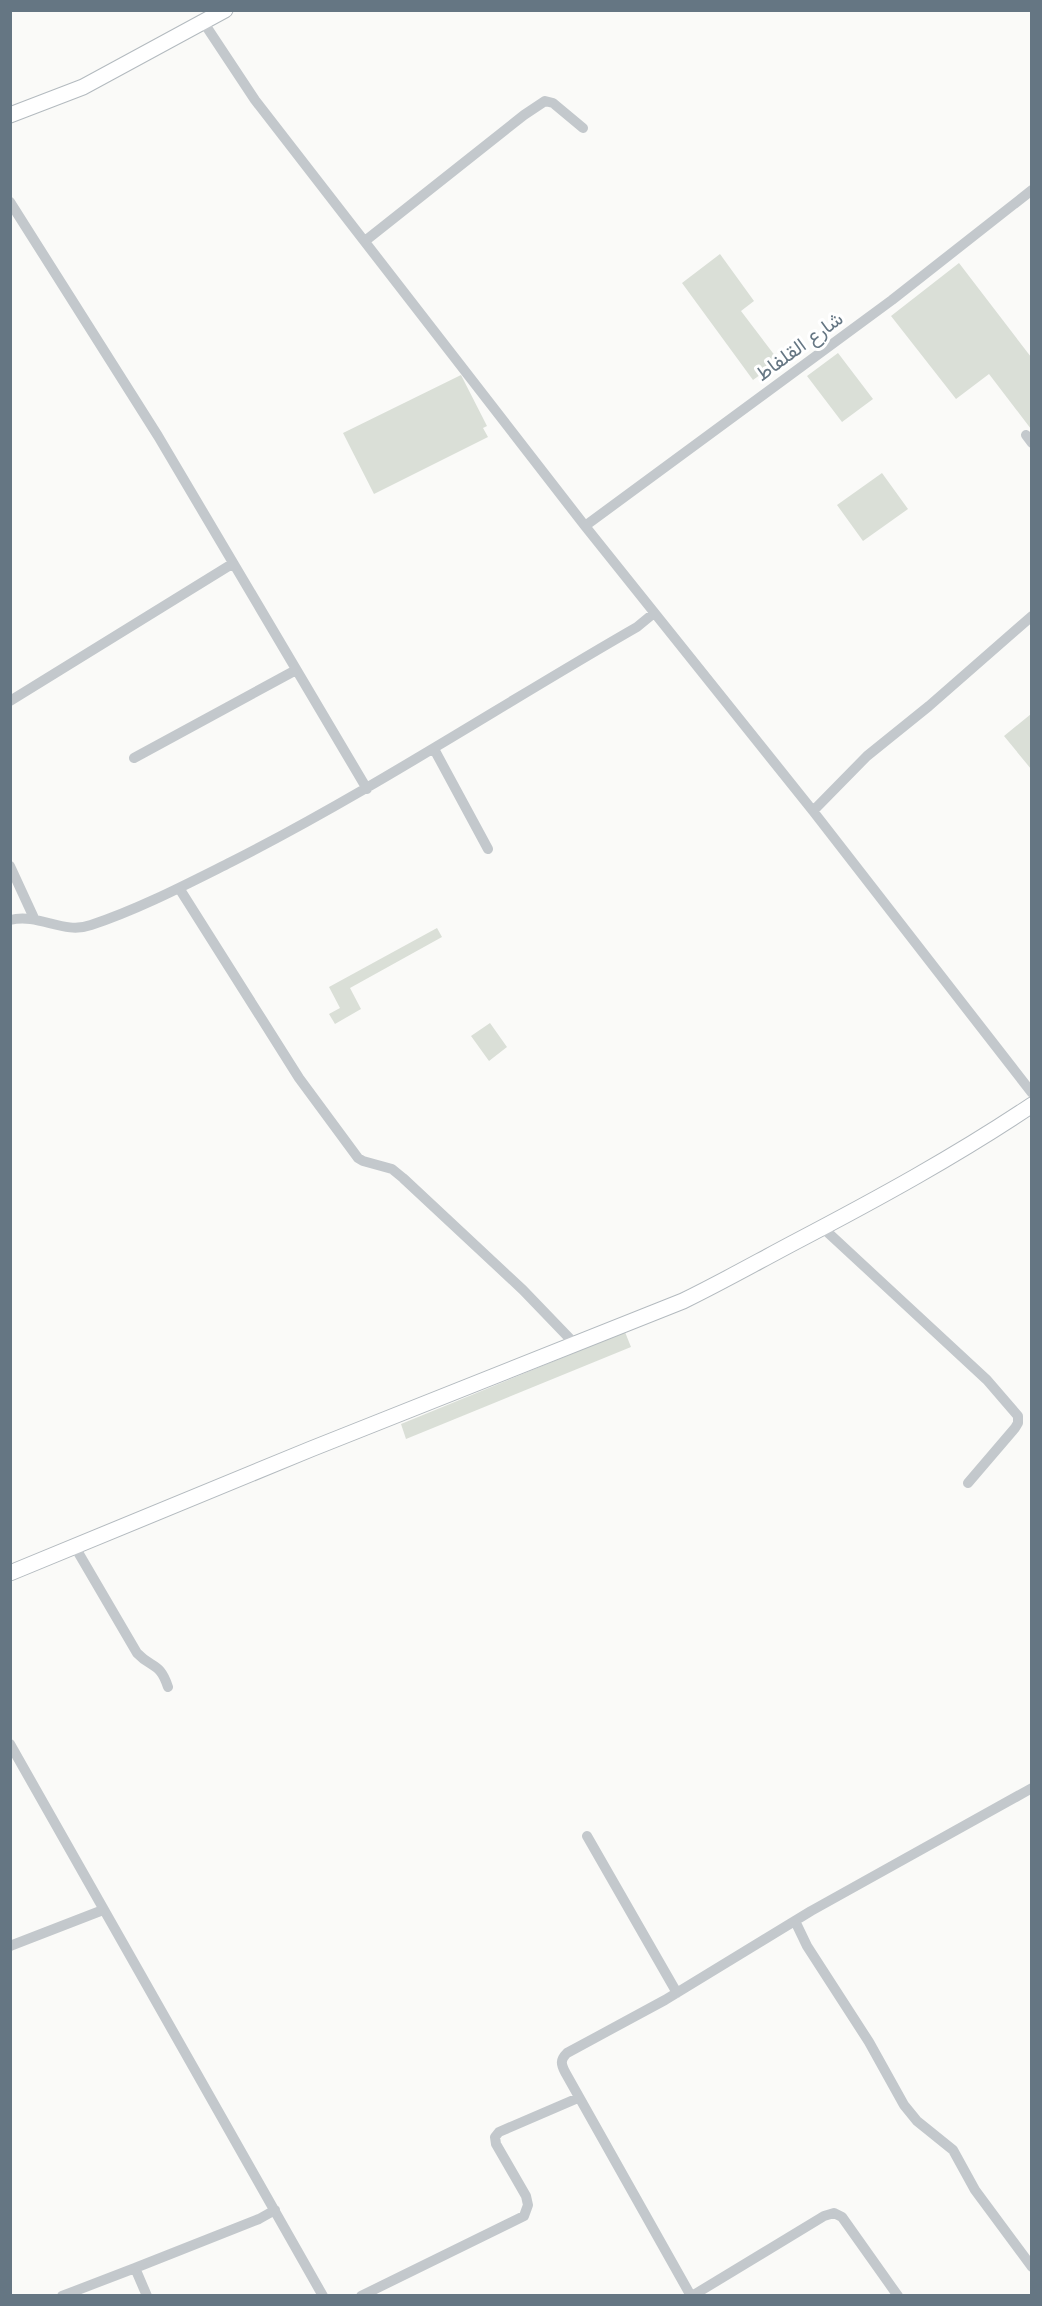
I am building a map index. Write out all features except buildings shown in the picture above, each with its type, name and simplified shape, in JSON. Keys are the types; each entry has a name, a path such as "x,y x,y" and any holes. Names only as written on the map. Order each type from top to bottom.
{"street":[{"path":"10,115 83,87 225,10"},
{"path":"204,23 255,100 364,241 585,526 813,811 1032,1093"},
{"path":"364,241 545,101 553,103 583,128"},
{"name":"شارع القلفاط","path":"585,526 892,300 1032,190"},
{"path":"10,202 158,436 367,789"},
{"path":"10,700 232,564"},
{"path":"10,920 34,918 70,928 84,927 179,888 303,825 367,789 637,627 654,613"},
{"path":"813,811 867,756 929,706 1032,616"},
{"path":"134,758 296,670"},
{"path":"434,749 488,849"},
{"path":"10,866 34,918"},
{"path":"179,888 299,1078 358,1158 392,1169 523,1290 574,1342"},
{"path":"10,1573 727,1280 957,1153 1032,1105"},
{"path":"823,1228 987,1380 1018,1416 1015,1428 968,1483"},
{"path":"75,1546 137,1653 159,1668 168,1688"},
{"path":"10,1744 323,2295"},
{"path":"898,2295 842,2217 834,2213 824,2216 691,2295 578,2098 562,2066 562,2058 567,2053 677,1993 795,1920 1032,1788"},
{"path":"587,1836 677,1993"},
{"path":"10,1946 103,1910"},
{"path":"795,1920 807,1946 869,2042 904,2104 917,2121 953,2150 975,2190 1032,2266"},
{"path":"361,2295 524,2216 528,2205 526,2196 496,2144 495,2137 500,2132 578,2098"},
{"path":"62,2295 259,2219 275,2210"},
{"path":"135,2268 147,2295"}],"shaded area":[{"path":"720,254 754,301 741,311 779,361 753,380 682,283"},
{"path":"959,263 1031,357 1031,429 989,374 956,399 891,316"},
{"path":"838,353 873,399 842,422 807,376"},
{"path":"461,375 487,426 483,428 488,437 374,494 343,433"},
{"path":"882,473 908,509 863,541 837,505"},
{"path":"1031,714 1031,769 1004,736"},
{"path":"437,928 442,937 350,988 361,1009 335,1024 329,1014 340,1008 329,987"},
{"path":"490,1023 507,1047 489,1061 471,1036"},
{"path":"625,1332 631,1347 406,1439 401,1424"}]}
